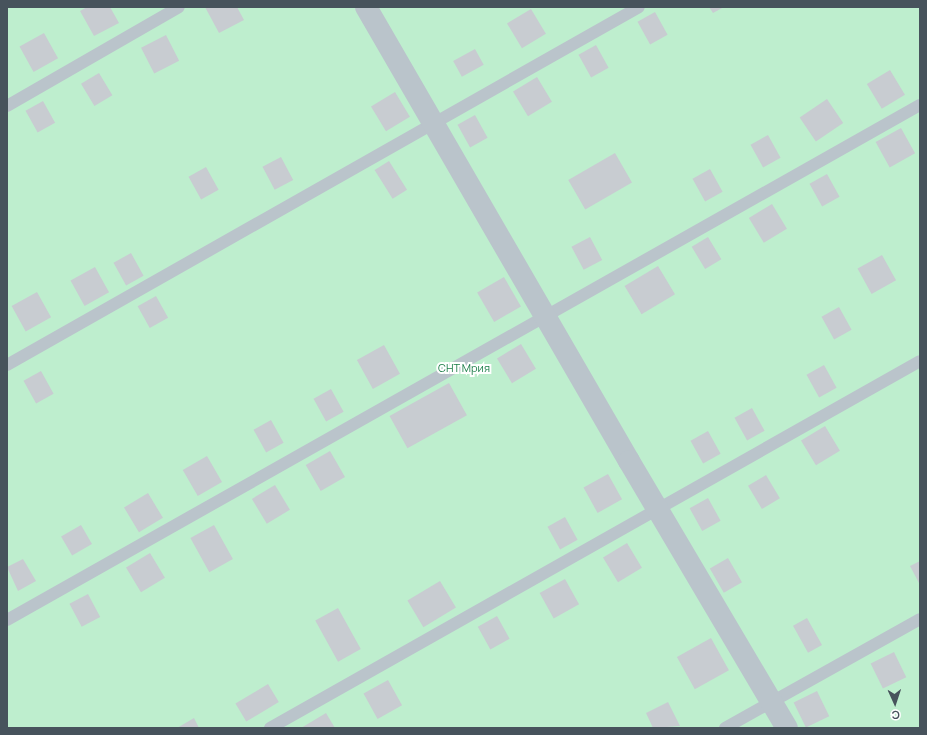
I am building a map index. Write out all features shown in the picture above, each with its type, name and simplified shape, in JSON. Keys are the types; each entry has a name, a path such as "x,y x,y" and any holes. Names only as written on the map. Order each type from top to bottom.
{"street":[{"path":"366,7 656,508 787,728"}],"lane":[{"path":"7,106 179,7"},
{"path":"7,365 639,7"},
{"path":"7,620 920,105"},
{"path":"270,728 656,508 920,361"},
{"path":"725,728 920,619"}],"green space":[{"name":"СНТ Мрия","path":"7,7 920,7 920,728 7,728"}],"building":[{"path":"87,7 110,7 119,23 94,36 80,11"},
{"path":"205,7 237,7 244,20 219,33"},
{"path":"709,7 724,7 713,13"},
{"path":"531,9 546,34 522,48 507,23"},
{"path":"655,12 668,35 650,44 638,22"},
{"path":"44,33 58,58 34,72 20,47"},
{"path":"166,35 179,61 154,74 141,48"},
{"path":"596,45 609,68 591,77 579,55"},
{"path":"475,49 484,65 462,77 453,61"},
{"path":"890,70 905,95 882,109 867,84"},
{"path":"99,73 112,95 94,106 81,84"},
{"path":"537,77 552,102 528,116 513,91"},
{"path":"395,92 410,117 386,131 371,106"},
{"path":"827,99 843,123 816,141 800,117"},
{"path":"43,101 55,123 38,133 26,111"},
{"path":"475,115 488,138 470,147 458,125"},
{"path":"901,128 915,153 890,167 876,142"},
{"path":"768,135 781,158 763,167 751,145"},
{"path":"615,153 632,182 585,209 568,180"},
{"path":"281,157 293,180 275,190 262,167"},
{"path":"389,161 407,190 393,199 375,170"},
{"path":"206,167 219,190 201,199 189,177"},
{"path":"710,169 723,192 705,201 693,179"},
{"path":"827,174 840,197 822,206 810,184"},
{"path":"772,204 787,229 764,243 749,218"},
{"path":"590,237 602,260 584,270 571,247"},
{"path":"708,237 721,259 705,269 692,247"},
{"path":"131,253 144,276 126,285 114,263"},
{"path":"882,255 896,280 872,294 858,269"},
{"path":"658,266 675,294 642,314 625,286"},
{"path":"95,267 109,292 85,306 71,281"},
{"path":"504,277 521,306 494,322 477,292"},
{"path":"37,292 51,317 26,331 12,306"},
{"path":"156,296 168,318 150,328 138,306"},
{"path":"839,307 852,330 834,339 822,317"},
{"path":"521,344 536,369 512,383 497,358"},
{"path":"384,345 400,374 373,389 357,360"},
{"path":"824,365 837,388 819,397 807,375"},
{"path":"41,371 54,394 36,403 24,381"},
{"path":"449,383 467,415 407,448 390,416"},
{"path":"331,389 344,412 326,421 314,399"},
{"path":"752,408 765,431 747,440 735,418"},
{"path":"271,420 284,443 266,452 254,430"},
{"path":"825,426 840,451 816,465 801,440"},
{"path":"708,431 721,454 703,463 691,441"},
{"path":"330,451 345,477 321,491 306,465"},
{"path":"207,456 222,482 198,496 183,470"},
{"path":"608,474 622,499 598,513 584,488"},
{"path":"766,475 780,498 762,509 748,486"},
{"path":"275,485 290,510 267,524 252,499"},
{"path":"148,493 163,518 139,532 124,507"},
{"path":"708,498 721,521 702,531 690,508"},
{"path":"565,517 578,540 560,549 548,527"},
{"path":"81,525 92,544 72,556 61,536"},
{"path":"214,525 233,559 209,572 190,538"},
{"path":"627,543 642,568 618,582 603,557"},
{"path":"150,553 165,578 141,592 126,567"},
{"path":"728,558 742,582 724,593 710,568"},
{"path":"23,559 36,581 18,591 7,567"},
{"path":"920,561 920,585 910,566"},
{"path":"565,579 579,604 554,618 540,593"},
{"path":"440,581 456,608 423,627 407,601"},
{"path":"88,594 100,617 82,627 69,604"},
{"path":"338,608 361,649 338,662 315,621"},
{"path":"497,616 510,639 490,649 478,627"},
{"path":"807,618 822,645 808,653 793,626"},
{"path":"711,638 729,670 695,689 677,657"},
{"path":"894,652 906,677 883,689 871,663"},
{"path":"388,680 402,705 378,719 364,694"},
{"path":"268,684 279,702 246,722 235,704"},
{"path":"817,691 829,716 806,728 794,702"},
{"path":"668,702 680,726 653,728 646,713"},
{"path":"326,713 335,728 301,728"},
{"path":"194,718 199,728 177,728"}]}
